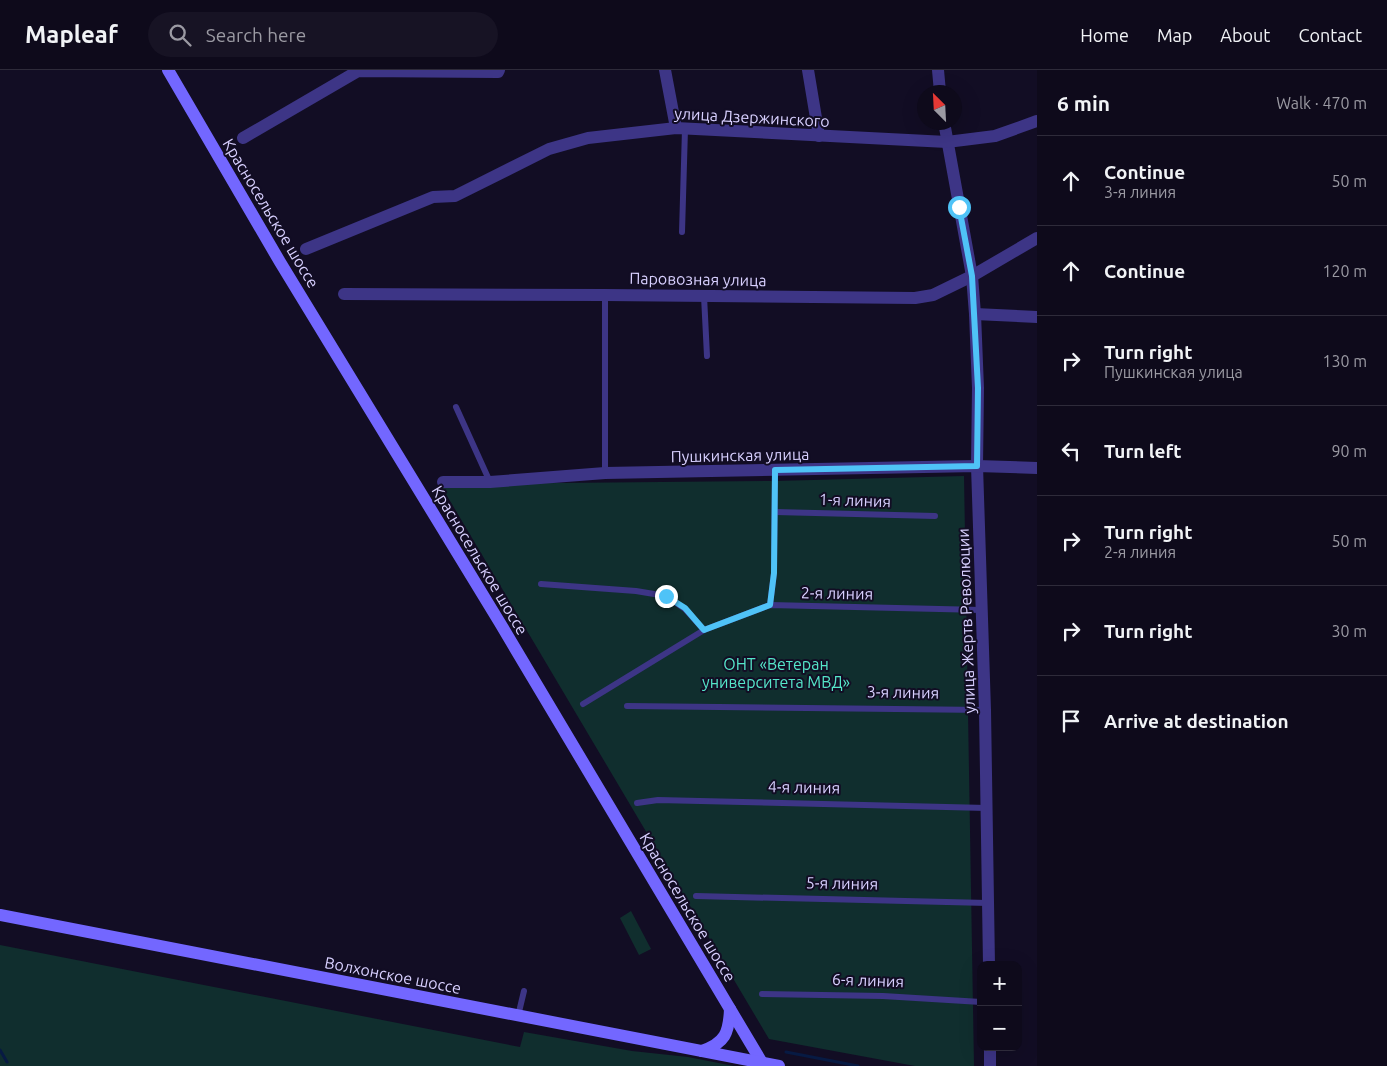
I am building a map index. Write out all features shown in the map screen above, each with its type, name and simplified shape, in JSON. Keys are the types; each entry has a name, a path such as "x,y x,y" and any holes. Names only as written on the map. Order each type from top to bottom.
{"main road":[{"name":"Красносельское шоссе","path":"168,70 285,271 500,623 763,1064"},
{"name":"Волхонское шоссе","path":"0,914 779,1066"},
{"path":"702,1051 719,1044 728,1029 730,1009"}],"street":[{"path":"665,70 680,128"},
{"path":"808,70 820,136"},
{"path":"938,70 939,85"},
{"path":"243,138 358,71 498,71"},
{"name":"улица Дзержинского","path":"306,249 434,197 455,196 549,149 588,138 680,128 947,142 995,136 1037,121"},
{"path":"945,130 972,276"},
{"name":"Паровозная улица","path":"344,294 914,298 933,296 972,276 1037,238"},
{"name":"улица Жертв Революции","path":"972,276 978,388 977,466 986,710 989,961"},
{"path":"975,314 1037,317"},
{"name":"Пушкинская улица","path":"443,482 490,482 605,473 977,466 1037,468"},
{"path":"990,1051 990,1066"}],"lane":[{"path":"680,128 682,232"},
{"path":"605,295 605,473"},
{"path":"704,296 707,356"},
{"path":"456,407 490,482"},
{"path":"770,605 774,573 775,470"},
{"name":"1-я линия","path":"775,512 935,516"},
{"path":"541,584 636,591 666,596 685,608 704,630"},
{"name":"2-я линия","path":"583,704 704,630 770,605 982,610"},
{"name":"3-я линия","path":"627,706 986,710"},
{"name":"4-я линия","path":"637,803 668,800 987,808"},
{"name":"5-я линия","path":"696,896 988,903"},
{"path":"518,1016 524,991"},
{"name":"6-я линия","path":"762,994 883,996 977,1002"}],"green space":[{"name":"ОНТ «Ветеран университета МВД»","path":"964,476 974,1066 915,1066 769,1039 440,484 775,481"},
{"path":"631,911 651,949 639,955 620,918"},
{"path":"0,945 520,1047 524,1032 632,1051 688,1057 734,1066 0,1066"}],"waterway":[{"path":"0,1050 7,1062"},
{"path":"786,1052 858,1066"}],"route":[{"path":"666,596 685,608 704,630 770,605 774,573 775,470 977,466 978,388 975,314 972,276 959,207"}]}
